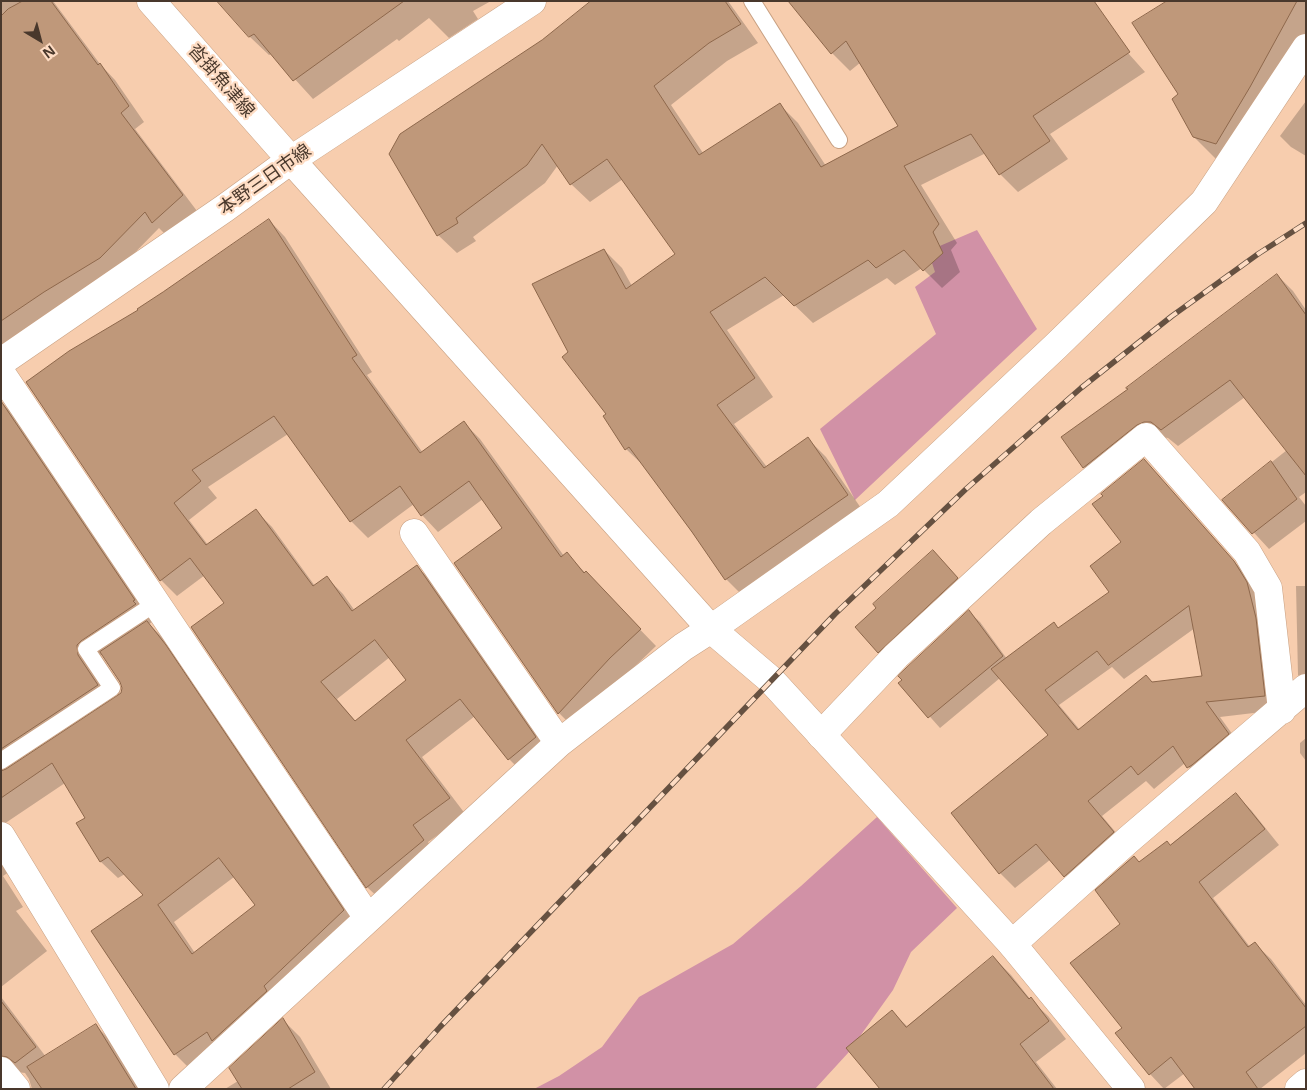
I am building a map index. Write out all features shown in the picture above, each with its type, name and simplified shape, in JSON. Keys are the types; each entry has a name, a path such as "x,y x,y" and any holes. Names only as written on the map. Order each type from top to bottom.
{"street":[{"name":"沓掛魚津線","path":"151,1 711,628 771,680 1012,944 1131,1089"},
{"name":"本野三日市線","path":"1,362 225,208 291,160 532,1"},
{"path":"183,1089 559,743 683,647 888,504 1056,346 1204,202 1306,48"},
{"path":"1,373 368,918"},
{"path":"821,735 896,656 1041,522 1146,437 1246,552 1268,588 1282,710"},
{"path":"414,534 559,743"},
{"path":"1012,944 1128,840 1306,688"},
{"path":"1,836 155,1089"},
{"path":"1,1071 16,1089"},
{"path":"1299,1089 1306,1083"}],"lane":[{"path":"752,1 839,140"},
{"path":"1,760 112,688 86,649 156,603"}],"shaded area":[{"path":"977,230 1037,329 855,500 820,429 936,334 915,287 935,272 928,251"},
{"path":"877,817 957,908 911,952 893,990 848,1053 815,1089 534,1089 559,1076 602,1047 639,997 733,944"}],"building":[{"path":"23,1 51,1 98,65 100,63 129,106 121,113 183,195 152,223 145,212 100,258 1,321 1,16 8,9"},
{"path":"217,1 404,1 293,81 254,34 249,37"},
{"path":"591,1 725,1 741,24 709,43 654,86 699,155 780,103 821,167 898,126 846,41 831,54 788,1 1094,1 1130,52 1033,116 1050,141 999,175 971,134 904,166 939,224 933,232 943,253 923,271 904,250 876,268 868,260 794,306 765,277 710,312 755,378 717,405 764,468 808,437 848,495 725,580 629,447 625,450 603,416 606,414 562,357 568,352 532,284 604,249 626,289 675,254 607,159 570,185 542,144 527,165 456,218 458,223 437,236 389,154 400,134 542,40"},
{"path":"1167,1 1297,1 1216,144 1193,137 1172,99 1178,94 1132,23"},
{"path":"269,219 357,355 352,358 420,453 464,421 561,557 567,552 584,573 586,571 641,629 610,658 558,714 454,563 502,528 469,481 421,516 400,486 350,522 274,416 192,470 201,481 174,503 206,545 256,509 313,586 327,576 352,611 417,565 536,737 508,760 460,699 406,740 450,798 413,825 424,840 366,888 191,627 224,603 190,558 160,581 26,382 69,351 138,310","holes":["375,640 406,680 355,721 321,682"]},
{"path":"1277,274 1306,315 1306,476 1230,380 1161,430 1151,422 1137,425 1083,468 1061,437 1128,389 1126,388"},
{"path":"1,401 136,604 77,645 78,655 98,685 1,749"},
{"path":"1144,459 1234,561 1247,582 1256,618 1265,696 1206,702 1229,734 1187,768 1173,746 1138,775 1131,766 1088,801 1114,832 1064,877 1036,844 999,874 951,813 1048,735 991,669 1054,622 1058,628 1109,592 1090,566 1121,542 1092,504 1103,496 1101,494","holes":["1189,606 1202,676 1152,682 1146,675 1078,730 1045,690 1097,651 1108,665"]},
{"path":"1271,461 1297,499 1252,534 1222,500"},
{"path":"933,550 958,578 878,653 855,627 876,608 873,604"},
{"path":"969,610 1003,656 928,718 898,683 902,680 898,676"},
{"path":"147,621 166,645 344,910 264,986 267,991 212,1041 207,1032 174,1055 91,931 143,895 108,857 100,862 76,823 85,818 52,763 1,798 1,771 121,693 120,682 100,652","holes":["219,858 255,905 192,954 158,905"]},
{"path":"1236,793 1265,829 1199,882 1248,947 1255,942 1306,1008 1306,1026 1246,1072 1258,1089 1195,1089 1171,1057 1149,1075 1115,1033 1122,1028 1070,963 1120,924 1095,890 1134,856 1139,862 1167,841 1170,845"},
{"path":"993,956 1029,999 1031,997 1049,1021 1020,1044 1054,1089 880,1089 846,1048 892,1010 906,1027"},
{"path":"1,1001 36,1047 15,1063 7,1057 1,1056"},
{"path":"283,1018 315,1072 288,1089 242,1089 229,1068"},
{"path":"96,1024 136,1089 42,1089 27,1067"}],"railway":[{"path":"384,1089 440,1027 835,614 966,489 1081,388 1172,316 1258,254 1306,223"}]}
